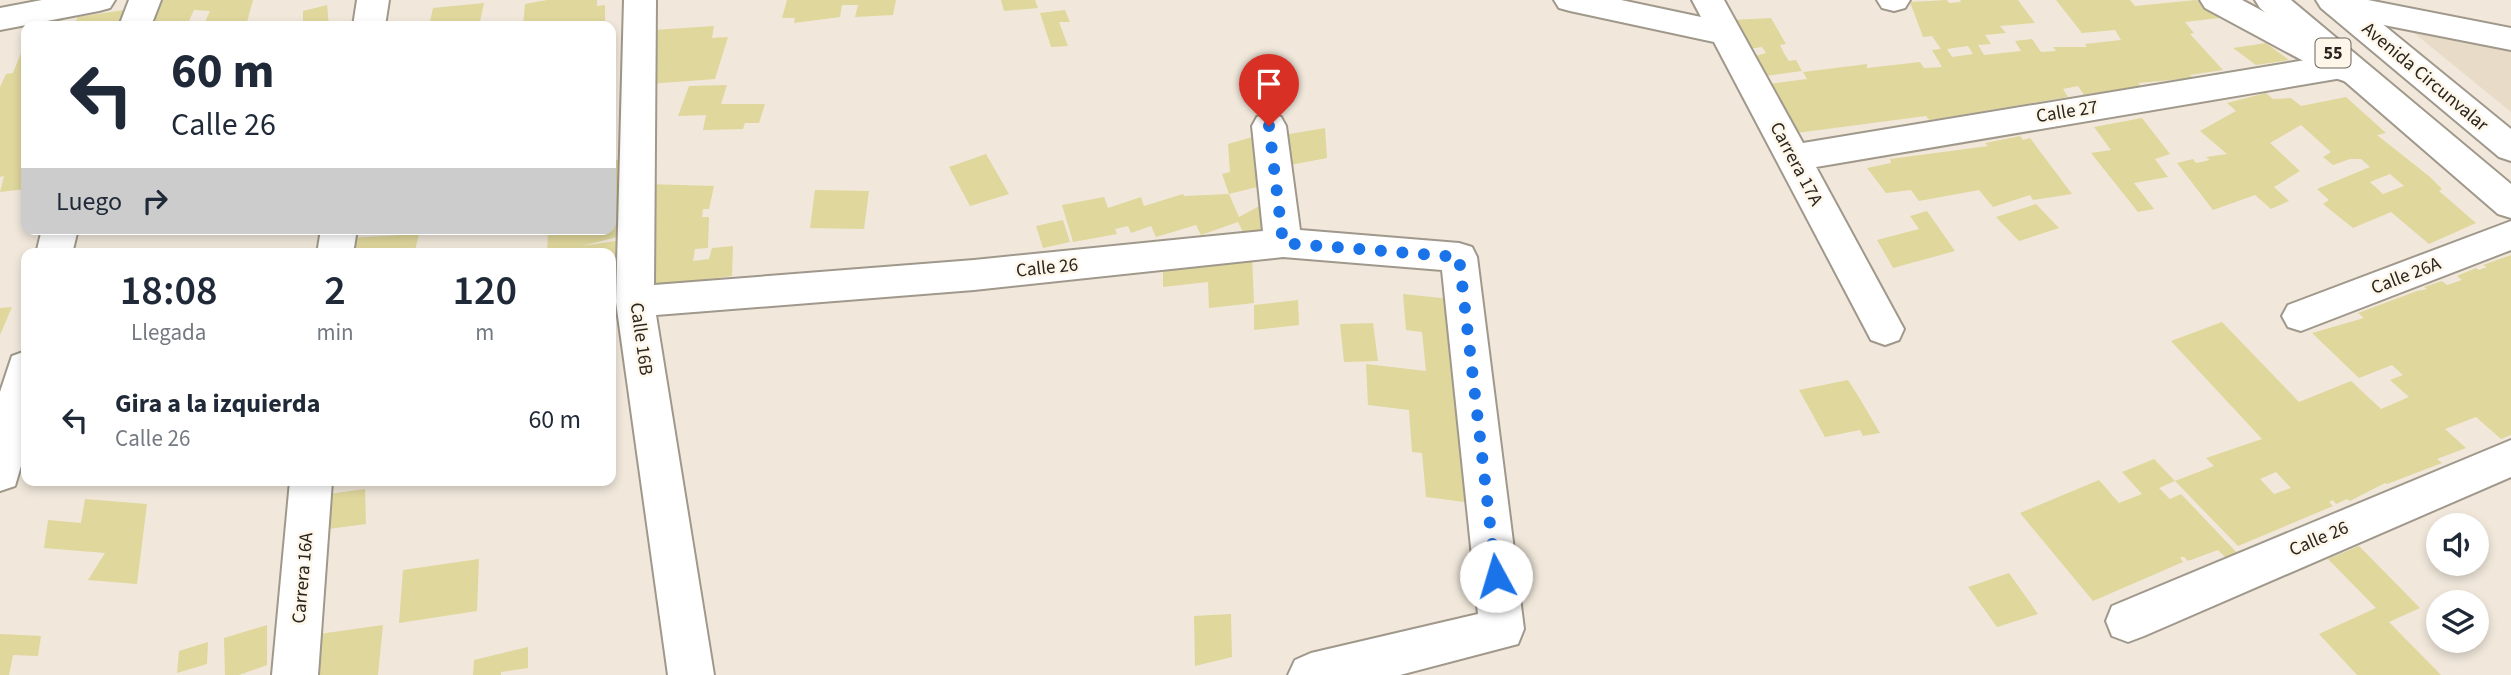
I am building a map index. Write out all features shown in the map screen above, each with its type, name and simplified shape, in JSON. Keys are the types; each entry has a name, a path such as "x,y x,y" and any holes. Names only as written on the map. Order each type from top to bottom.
{"main road":[{"path":"0,19 99,0"},
{"path":"137,21 145,0"},
{"path":"370,21 373,0"},
{"name":"Calle 16B","path":"640,0 635,302 691,675"},
{"path":"1570,0 1725,33"},
{"name":"Carrera 17A","path":"1708,0 1885,329"},
{"path":"2216,0 2342,66 2395,106 2443,92"},
{"name":"55","path":"2271,0 2511,204"},
{"path":"2331,2 2511,39"},
{"name":"Avenida Circunvalar","path":"2331,2 2511,148"},
{"name":"Calle 27","path":"1793,158 2342,66"},
{"path":"1269,126 1283,243"},
{"name":"Calle 26A","path":"2301,316 2511,235"},
{"name":"Calle 26","path":"635,302 985,274 1283,243 1459,257 1502,629 1311,675"},
{"path":"0,473 21,387"},
{"name":"Calle 26","path":"2127,621 2511,458"},
{"name":"Carrera 16A","path":"295,675 311,486"}],"shaded area":[{"path":"2397,19 2511,50 2511,112"}],"building":[{"path":"159,0 253,0 247,21 205,21 210,11 194,10 189,21 150,21"},
{"path":"547,0 597,0 597,6 605,5 605,21 523,21 525,4"},
{"path":"787,0 896,0 893,15 855,17 858,5 842,5 840,17 794,23 795,18 782,18"},
{"path":"1001,0 1035,0 1038,8 1004,11"},
{"path":"2018,0 2035,23 2000,26 2006,33 1985,35 1991,44 1978,45 1984,55 2021,51 2015,41 2032,39 2041,52 2056,51 2053,47 2087,47 2085,44 2121,40 2115,30 2082,33 2056,0 2130,0 2135,6 2196,0 2228,17 2185,22 2194,33 2190,34 2223,70 2190,75 2193,78 2138,83 2141,86 2084,95 2078,86 2063,89 2068,97 1929,120 1926,116 1796,133 1768,84 1807,79 1803,72 1867,64 1867,68 1920,62 1924,68 1942,67 1932,50 1941,49 1932,36 1923,37 1910,2","holes":["1968,46 1973,54 1952,57 1947,49"]},
{"path":"484,3 480,21 430,21 433,8"},
{"path":"327,5 329,21 303,21 303,11"},
{"path":"137,8 131,21 76,21 78,17"},
{"path":"1065,10 1070,22 1059,22 1068,46 1051,47 1040,13"},
{"path":"64,17 62,21 36,21"},
{"path":"1771,18 1786,44 1780,45 1785,55 1789,61 1796,60 1802,71 1759,77 1752,57 1766,53 1762,47 1748,49 1731,20"},
{"path":"714,26 712,38 728,37 715,79 648,84 653,30"},
{"path":"2266,43 2289,60 2256,65 2233,48"},
{"path":"21,53 21,190 0,192 4,176 0,177 0,87 6,74 13,73"},
{"path":"727,85 721,104 765,104 759,123 745,123 743,129 703,130 706,115 678,116 689,86"},
{"path":"2266,93 2273,99 2291,98 2301,106 2346,97 2386,133 2377,135 2430,177 2442,189 2439,191 2476,223 2429,244 2391,212 2353,228 2323,204 2329,200 2317,189 2370,167 2361,159 2350,159 2333,165 2323,157 2331,152 2301,125 2270,143 2300,171 2274,187 2289,201 2271,209 2255,195 2213,210 2177,163 2193,159 2196,163 2210,160 2206,157 2227,154 2200,131 2236,111 2227,103","holes":["2390,174 2404,186 2383,194 2370,182"]},
{"path":"2142,118 2170,154 2155,159 2168,177 2134,183 2154,209 2138,212 2091,153 2111,150 2094,127"},
{"path":"1325,128 1327,158 1285,166 1284,135"},
{"path":"1256,136 1261,186 1229,194 1222,174 1230,172 1228,144"},
{"path":"2020,136 2023,140 2030,138 2072,194 2033,200 2030,195 1993,207 1979,190 1919,201 1911,190 1886,193 1867,168 1891,163 1890,159 1988,146 1985,143"},
{"path":"986,154 1009,194 970,206 949,167"},
{"path":"616,160 619,160 621,236 582,246 622,240 620,261 616,262 616,248 547,248 548,235 616,235"},
{"path":"649,184 714,186 709,209 703,209 702,217 709,217 708,248 695,249 693,261 709,259 712,248 733,246 732,276 646,287"},
{"path":"815,190 869,191 864,229 810,228"},
{"path":"1183,194 1229,194 1239,217 1265,203 1270,229 1243,232 1238,222 1201,235 1196,225 1156,237 1151,226 1131,233 1128,226 1115,229 1117,234 1073,242 1062,205 1104,197 1108,208 1141,197 1144,206"},
{"path":"2036,204 2059,228 2019,241 1996,217"},
{"path":"1927,211 1955,251 1893,268 1877,240 1919,229 1910,216"},
{"path":"1063,220 1070,242 1043,248 1036,226"},
{"path":"419,235 416,248 348,248 349,238"},
{"path":"1252,255 1254,303 1209,308 1208,282 1163,287 1163,264"},
{"path":"2511,255 2511,435 2501,439 2476,417 2445,429 2466,448 2437,459 2442,463 2385,483 2350,501 2347,499 2336,504 2333,500 2329,502 2333,506 2238,546 2175,481 2214,466 2206,458 2262,439 2171,341 2222,322 2299,402 2351,381 2381,409 2409,397 2390,380 2403,375 2392,365 2359,378 2312,333 2364,318 2358,313 2427,289 2424,287 2442,281 2447,285 2462,280 2457,276 2476,268 2479,270 2487,267 2483,265","holes":["2276,472 2291,488 2274,494 2260,479"]},
{"path":"620,265 616,295 616,266"},
{"path":"1403,294 1451,299 1472,503 1426,497 1422,453 1412,452 1409,410 1368,405 1366,364 1426,371 1422,332 1406,330"},
{"path":"1298,300 1299,325 1254,330 1254,305"},
{"path":"12,307 0,335 0,308"},
{"path":"1373,323 1378,361 1344,362 1340,324"},
{"path":"1848,380 1880,433 1863,436 1860,430 1825,437 1799,390"},
{"path":"2154,459 2175,481 2159,488 2170,499 2181,494 2241,557 2230,562 2218,550 2188,561 2180,557 2183,562 2093,601 2020,513 2099,480 2119,503 2142,494 2122,472"},
{"path":"365,489 366,524 321,530 321,495"},
{"path":"85,499 147,504 137,584 88,580 105,553 44,548 48,520 81,523"},
{"path":"2359,546 2420,608 2389,622 2441,675 2357,675 2319,634 2376,608 2328,559"},
{"path":"479,559 477,611 399,623 403,570"},
{"path":"2009,573 2038,614 1997,627 1968,587"},
{"path":"1231,614 1232,657 1195,666 1194,616"},
{"path":"267,625 267,665 239,675 225,675 224,638"},
{"path":"383,625 378,675 307,675 312,635"},
{"path":"0,634 41,636 38,656 13,655 9,675 0,675"},
{"path":"208,642 207,664 177,673 179,651"},
{"path":"528,647 528,668 501,672 501,675 473,675 474,660"}],"route":[{"path":"1269,126 1283,243 1459,257 1496,576"}]}
